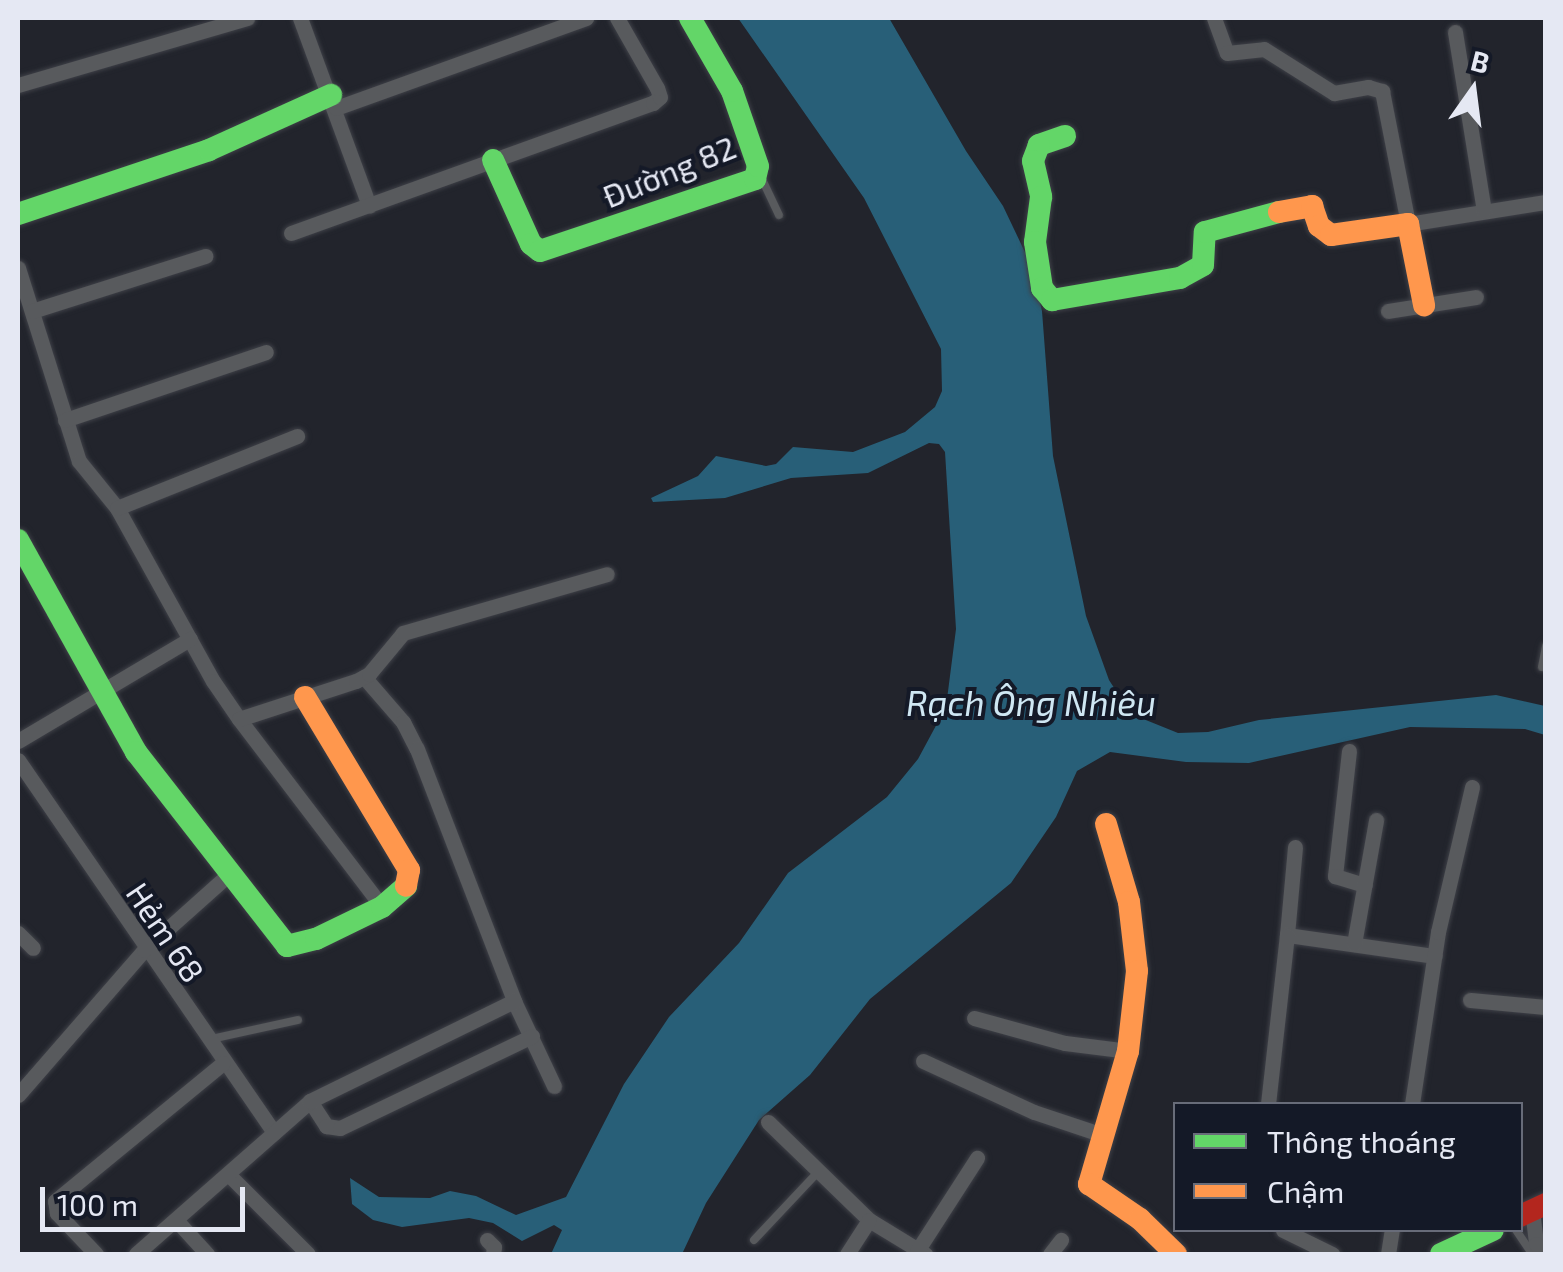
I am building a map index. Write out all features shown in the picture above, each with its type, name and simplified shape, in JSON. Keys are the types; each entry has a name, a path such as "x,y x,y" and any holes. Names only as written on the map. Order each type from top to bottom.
{"street":[{"path":"18,85 247,18"},
{"path":"300,18 368,206"},
{"path":"18,214 208,150 333,101 586,18"},
{"path":"292,233 660,97 617,18"},
{"name":"Đường 82","path":"493,160 531,244 540,251 755,179 760,173 719,61 690,18"},
{"path":"1214,18 1227,52 1264,49 1334,93 1368,87 1382,91 1424,305"},
{"path":"1455,32 1484,211"},
{"path":"1065,136 1039,144 1033,161 1041,197 1035,242 1042,288 1052,300 1180,278 1202,265 1205,232 1306,204 1315,209 1323,230 1331,234 1546,202"},
{"path":"32,310 205,256"},
{"path":"18,268 78,461 117,508 239,719 382,907"},
{"path":"1388,311 1476,296"},
{"path":"66,420 266,352"},
{"path":"117,508 297,436"},
{"path":"18,540 136,752 287,946 316,940 382,907 410,884 409,870 305,698"},
{"path":"239,719 364,677 403,633 607,574"},
{"path":"18,741 190,639"},
{"path":"364,677 404,722 417,749 514,1001 554,1086"},
{"path":"1349,751 1335,876 1364,885"},
{"name":"Hẻm 68","path":"18,760 144,950 274,1132"},
{"path":"1412,1102 1436,956 1472,787"},
{"path":"1354,944 1376,820"},
{"path":"1106,824 1129,902 1136,946 1128,1051 1088,1184 1140,1219 1176,1254"},
{"path":"1268,1102 1295,847"},
{"path":"18,1095 144,950 230,873"},
{"path":"18,933 34,948"},
{"path":"1287,935 1436,956"},
{"path":"1470,1000 1546,1007"},
{"path":"136,1254 230,1176 310,1101 514,1001"},
{"path":"974,1018 1054,1041 1128,1051"},
{"path":"310,1101 326,1126 340,1128 532,1036"},
{"path":"922,1061 1034,1112 1103,1135"},
{"path":"96,1254 57,1212 54,1201 224,1064"},
{"path":"768,1122 869,1220 914,1252 977,1158"},
{"path":"230,1176 308,1254"},
{"path":"1533,1210 1536,1244 1545,1254"},
{"path":"847,1254 869,1220"},
{"path":"177,1221 207,1254"},
{"path":"1287,1232 1332,1254"},
{"path":"1441,1254 1484,1232"},
{"path":"1050,1254 1061,1240"}],"lane":[{"path":"760,173 779,215"},
{"path":"1542,667 1546,646"},
{"path":"207,1040 298,1020"},
{"path":"754,1240 819,1171"},
{"path":"1517,1232 1532,1254"}],"water":[{"name":"Rạch Ông Nhiêu","path":"738,18 889,18 966,151 1003,206 1032,267 1042,311 1053,456 1086,616 1109,680 1131,714 1178,733 1208,732 1259,720 1496,695 1545,706 1545,735 1525,729 1410,727 1249,763 1186,762 1110,752 1077,771 1056,817 1011,883 870,999 810,1075 759,1120 706,1203 682,1254 551,1254 562,1230 554,1225 522,1241 493,1223 469,1218 402,1227 373,1220 352,1204 350,1178 379,1197 430,1198 450,1191 476,1196 516,1215 566,1197 624,1084 669,1017 739,943 788,873 887,797 918,759 946,707 956,629 945,452 939,444 929,443 868,473 791,478 725,498 653,502 651,498 698,476 716,456 766,466 776,464 793,447 853,452 905,432 935,407 942,391 941,349 864,198"}],"traffic: fast":[{"path":"493,160 531,244 540,251 755,179 758,166 732,91 690,18"},
{"path":"18,214 209,150 331,95"},
{"path":"1065,136 1039,145 1033,161 1041,197 1035,242 1042,288 1052,300 1180,278 1203,265 1205,232 1279,212"},
{"path":"18,540 136,752 287,946 316,939 382,907 406,886"},
{"path":"1441,1254 1489,1232"}],"traffic: slow":[{"path":"1279,212 1312,206 1319,226 1331,235 1408,224 1424,305"},
{"path":"305,697 409,870 406,886"},
{"path":"1106,824 1129,902 1137,971 1128,1051 1089,1184 1140,1219 1176,1254"}],"traffic: jam":[{"path":"1523,1215 1546,1204"}]}
